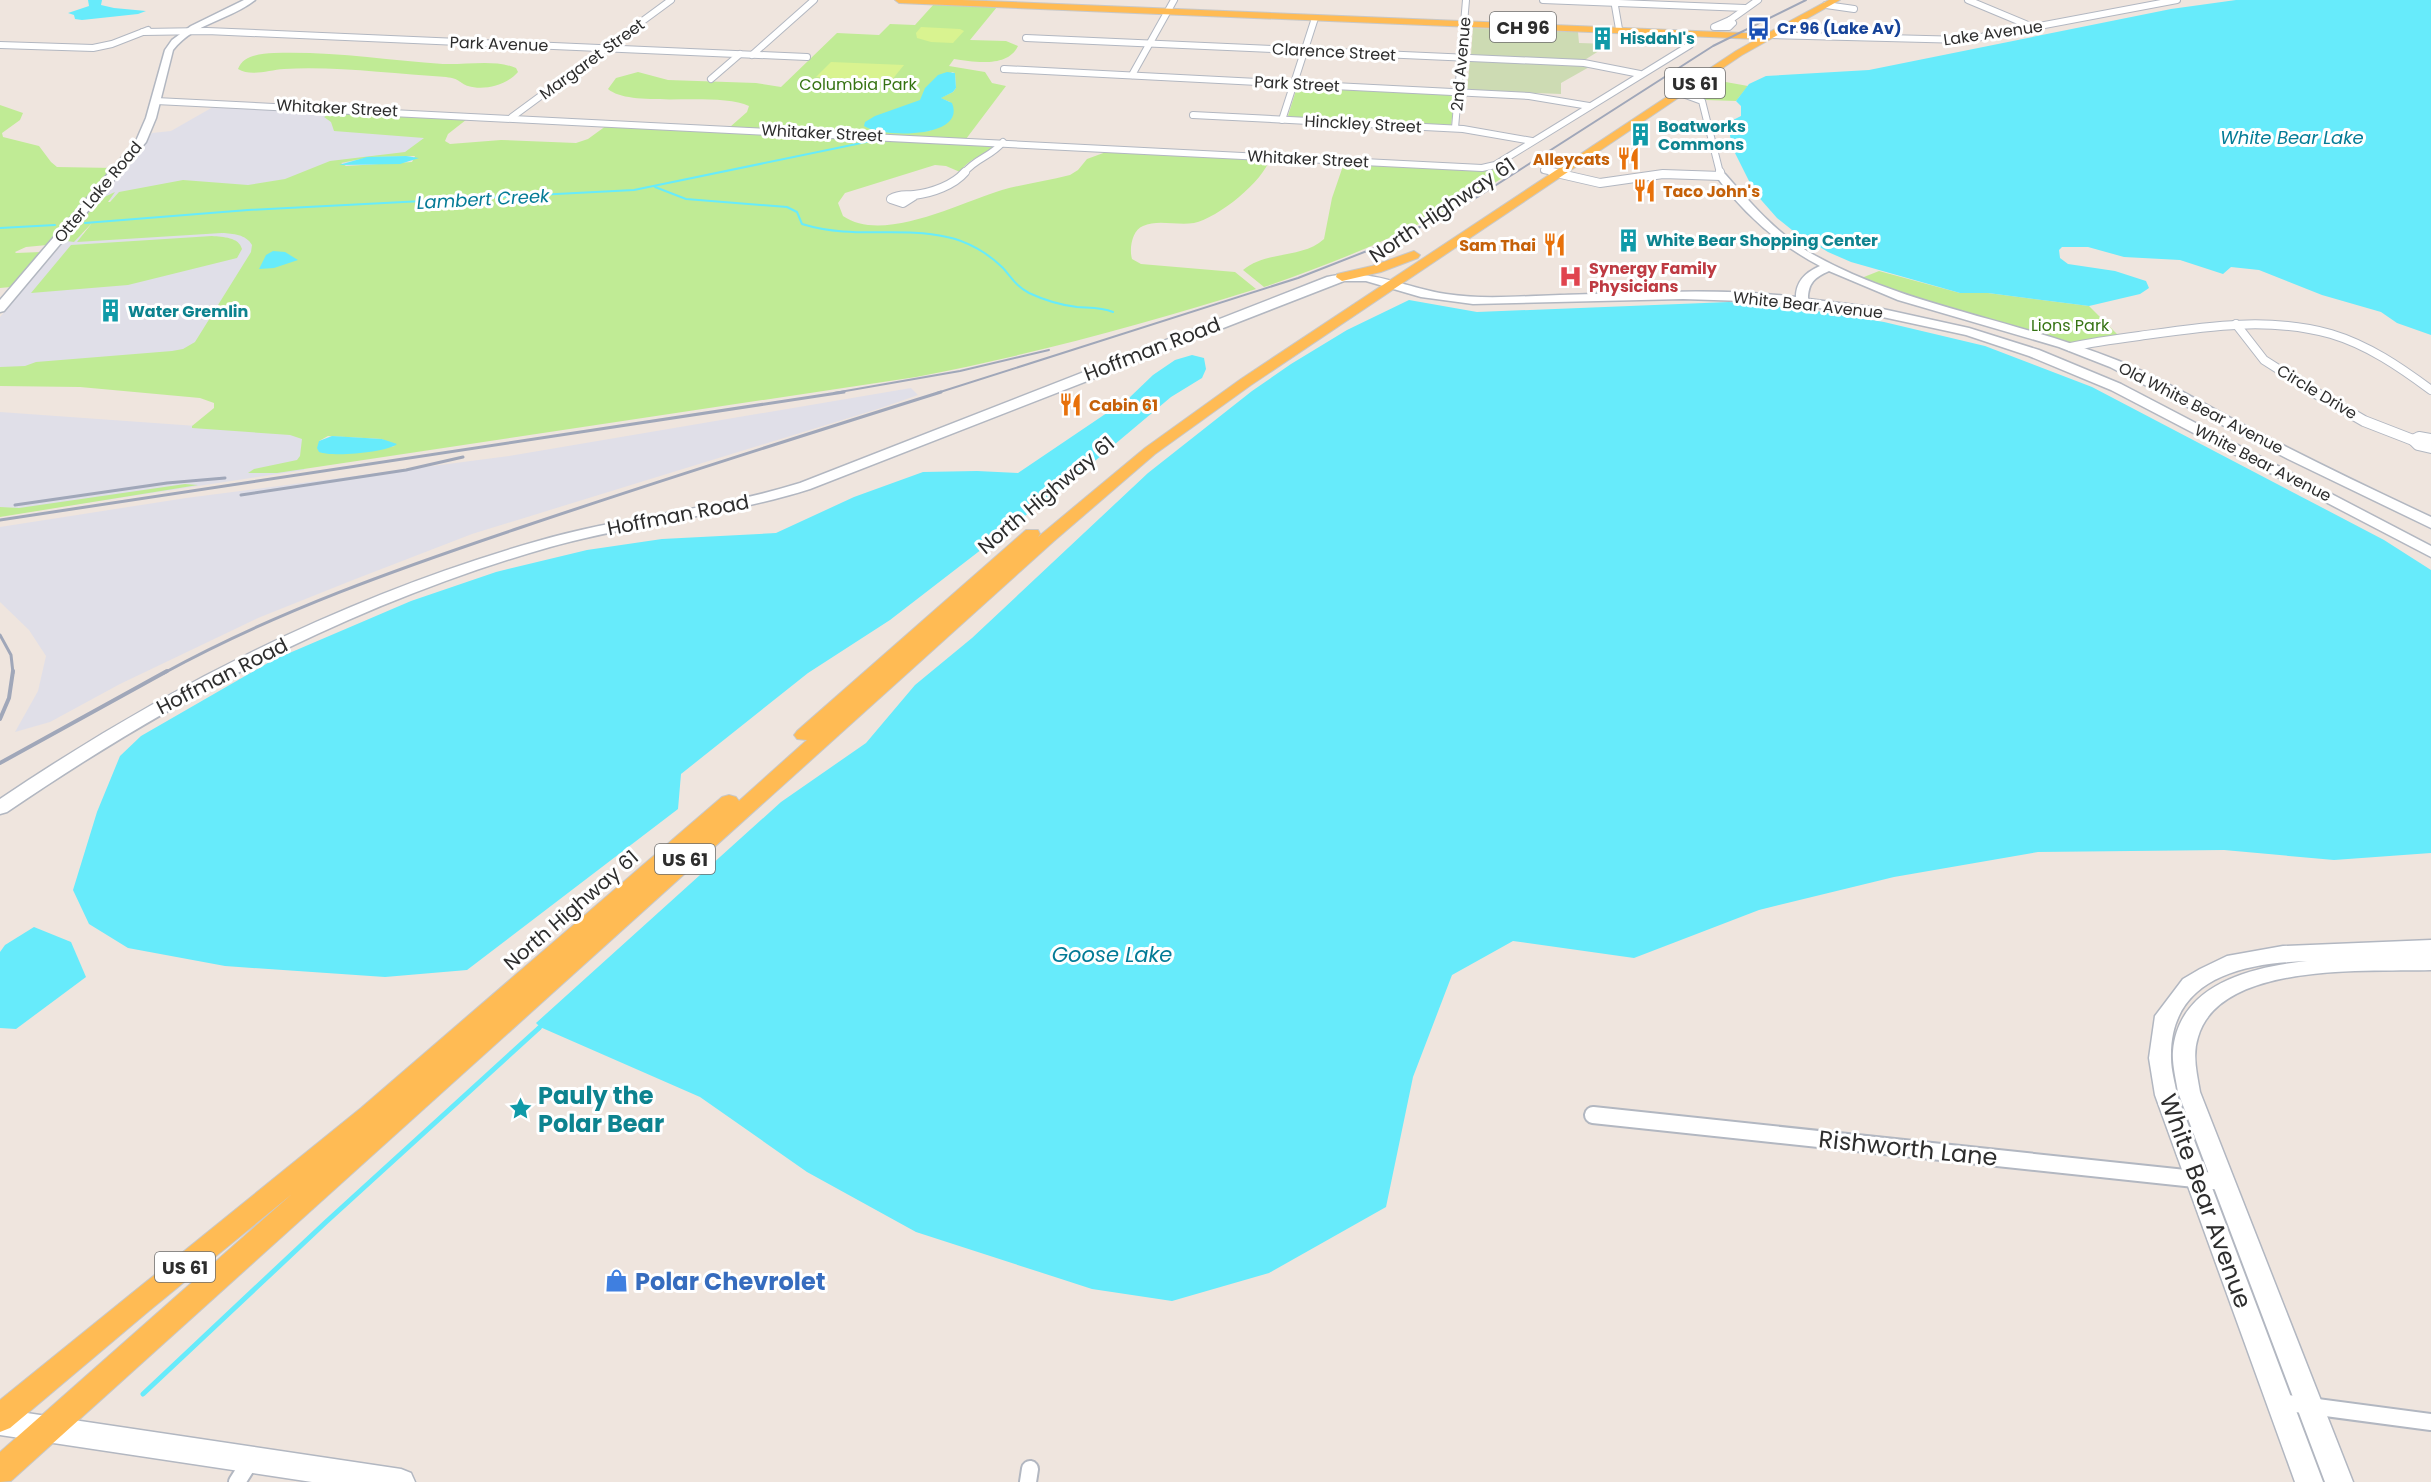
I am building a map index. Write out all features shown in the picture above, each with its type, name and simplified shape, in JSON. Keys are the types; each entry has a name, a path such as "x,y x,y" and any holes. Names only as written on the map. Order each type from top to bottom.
{"main road":[{"name":"CH 96","path":"899,0 1712,35"},
{"name":"North Highway 61","path":"0,1420 140,1301 190,1263 370,1115 1092,484 1144,442 1389,282 1414,255 1551,174 1733,46 1827,2"},
{"name":"North Highway 61","path":"1551,174 1570,165 1769,36 1827,2"},
{"name":"CH 96","path":"1582,29 1753,35"},
{"path":"1712,35 1769,36"},
{"path":"1712,35 1733,40 1735,42 1733,46"},
{"name":"US 61","path":"0,1471 1085,504 1197,416 1389,282 1551,174"},
{"path":"1342,277 1386,266 1414,255"}],"street":[{"name":"Otter Lake Road","path":"0,308 136,149 146,134 169,49 177,39 250,0"},
{"name":"Margaret Street","path":"512,117 671,0"},
{"path":"752,55 814,0"},
{"path":"1132,75 1174,0"},
{"name":"2nd Avenue","path":"1455,128 1466,0"},
{"path":"1543,0 1745,8"},
{"path":"1730,20 1758,0"},
{"path":"1968,0 2036,28"},
{"name":"Lake Avenue","path":"1769,36 1954,40 2036,28 2158,1 2177,0"},
{"path":"1614,2 1618,29"},
{"path":"1827,2 1854,9"},
{"path":"1282,120 1316,18"},
{"name":"Park Avenue","path":"191,30 807,57"},
{"path":"0,45 91,48 111,45 143,32 191,30"},
{"name":"Clarence Street","path":"1026,38 1584,63 1640,74"},
{"path":"1532,141 1690,45"},
{"path":"711,79 740,54"},
{"name":"Park Street","path":"1004,69 1540,97 1589,106"},
{"path":"1551,174 1600,183 1663,174 1721,176 1702,101 1680,93"},
{"name":"Whitaker Street","path":"156,101 1489,167 1532,141"},
{"name":"Hinckley Street","path":"1193,115 1455,128 1532,141"},
{"path":"914,196 958,181 972,162 995,152 1003,142"},
{"path":"1570,165 1575,171 1589,178 1619,179"},
{"name":"Old White Bear Avenue","path":"1721,176 1746,206 1770,229 1826,268 1874,288 2071,347 2130,371 2431,524"},
{"path":"1808,298 1809,275 1826,268"},
{"path":"1808,298 1819,280 1840,274"},
{"name":"Hoffman Road","path":"0,808 89,748 188,691 266,652 382,600 462,570 549,542 734,505 805,486 1159,346 1342,277 1364,276 1389,282"},
{"name":"White Bear Avenue","path":"1389,282 1440,297 1477,301 1683,295 1808,298 1902,311 1962,325 2008,338 2079,364 2142,391 2252,451 2431,542"},
{"name":"White Bear Avenue","path":"1808,298 1907,317 1969,332 2034,353 2090,375 2143,400 2431,552"},
{"name":"Circle Drive","path":"2236,324 2264,360 2299,383 2364,421 2413,440 2418,445 2431,448"},
{"path":"2071,347 2211,325 2290,324 2345,338 2386,357 2431,390"},
{"path":"2413,440 2419,437 2431,439"},
{"name":"White Bear Avenue","path":"2309,1482 2166,1095 2160,1058 2166,1016 2190,985 2227,964 2249,958 2283,954 2431,948"},
{"name":"White Bear Avenue","path":"2339,1482 2189,1092 2184,1050 2194,1021 2210,999 2242,981 2282,971 2431,962"},
{"name":"Rishworth Lane","path":"1593,1115 2223,1182"},
{"path":"2280,1402 2431,1422"},
{"path":"0,1420 244,1471 401,1482"}],"shaded area":[{"path":"220,103 469,116 406,160 236,192 99,201 152,133 171,131"},
{"path":"309,218 214,390 0,376 0,317 70,235"},
{"path":"911,388 918,395 472,534 258,618 120,684 50,722 15,732 38,691 46,656 29,630 0,602 0,527 186,498 509,456"},
{"path":"0,412 308,434 304,470 0,516"}],"green space":[{"name":"Columbia Park","path":"934,4 997,7 970,40 1006,41 1018,46 1007,58 999,61 980,62 954,59 949,66 985,72 992,83 1006,86 966,139 730,127 747,112 749,106 717,100 635,98 619,95 608,89 616,78 638,72 668,80 756,83 781,87 837,33 879,35 890,24 915,25","holes":["952,72 955,73 956,88 953,92 940,98 950,102 948,122 929,131 895,133"]},
{"path":"921,27 964,31 953,43 931,42 917,38 916,33"},
{"path":"1473,28 1578,32 1579,43 1610,44 1583,61 1471,55"},
{"path":"274,53 338,55 443,64 499,64 516,68 518,72 502,83 481,88 468,86 446,77 304,68 249,73 238,69 240,64 248,58"},
{"path":"1470,61 1591,66 1561,83 1561,94 1467,90"},
{"path":"831,62 904,65 891,81 816,77"},
{"path":"1709,79 1748,86 1736,101 1706,100 1687,94"},
{"path":"1298,84 1455,92 1451,126 1287,119"},
{"path":"0,105 23,113 20,120 2,133 3,137 39,146 57,167 114,168 47,245 26,247 15,252 41,252 11,287 0,288"},
{"path":"338,109 471,116 448,134 445,141 450,144 501,140 576,143 588,139 610,123 996,146 972,160 960,172 946,166 935,165 845,193 838,203 843,216 860,223 879,225 922,218 1002,190 1070,175 1078,170 1087,159 1106,152 1270,158 1266,167 1250,187 1215,214 1194,223 1155,223 1143,226 1136,231 1131,245 1132,259 1141,264 1235,272 1256,289 1087,338 916,377 277,473 248,473 254,469 297,460 300,456 302,439 290,435 192,428 214,408 214,403 200,398 80,387 0,386 0,367 183,349 195,342 251,252 252,245 246,239 239,235 222,233 77,242 92,223 74,242 67,241 66,239 100,199 115,192 108,202 110,202 119,192 183,180 248,185 285,179 330,161 405,152 424,138 334,131 331,122 324,117","holes":["415,156 412,162 346,166 341,163 371,157","328,436 382,439 395,446 348,453 322,453 319,441"]},
{"path":"1344,163 1492,169 1501,165 1517,169 1455,205 1394,236 1331,263 1264,287 1243,270 1263,260 1306,249 1324,239 1332,198"},
{"path":"212,236 230,238 238,242 242,249 237,258 128,285 31,293 71,245"},
{"name":"Lions Park","path":"1879,271 1960,293 1988,293 2089,306 2122,339 2071,347 1854,281"},
{"path":"185,484 198,485 0,517 0,507 19,508"}],"water":[{"path":"88,0 102,0 101,5 114,8 146,11 138,14 82,20 75,19 74,15 68,13 89,6"},
{"name":"White Bear Lake","path":"2236,0 2431,0 2431,335 2397,323 2381,312 2322,295 2259,270 2231,267 2223,274 2180,260 2124,257 2088,247 2062,247 2059,250 2060,258 2068,264 2115,271 2146,281 2149,288 2140,294 2089,306 1988,293 1960,293 1851,262 1828,252 1792,230 1777,218 1755,193 1733,149 1729,131 1731,121 1741,116 1741,106 1736,101 1749,84 1766,76 1869,70 2171,9"},
{"path":"947,72 955,73 956,88 941,98 952,103 953,115 947,123 935,129 903,133 887,133 864,126 865,122 875,116 920,100 925,88 938,75"},
{"path":"367,157 419,158 400,164 339,165"},
{"path":"273,251 285,252 298,260 274,268 259,269 266,255"},
{"name":"Goose Lake","path":"1409,300 1477,312 1729,302 1810,310 1884,322 1985,346 2092,387 2384,540 2431,570 2431,853 2334,860 2224,850 2038,852 1894,877 1759,910 1634,958 1513,941 1452,975 1413,1077 1386,1207 1269,1273 1172,1301 1092,1289 916,1232 807,1172 700,1097 540,1027 536,1023 781,802 866,743 915,685 972,638 1148,473 1252,391 1291,364 1347,330"},
{"path":"1192,355 1204,358 1206,369 1202,378 1171,397 1083,471 890,620 808,673 681,774 678,809 467,970 385,977 225,966 128,948 89,924 73,890 97,812 120,756 141,736 273,660 411,601 496,572 587,550 662,539 776,533 854,497 923,472 1018,473 1129,398 1153,375 1175,360"},
{"path":"332,436 382,439 397,444 382,450 358,453 319,452 317,448 319,441"},
{"path":"34,927 71,942 86,977 16,1029 0,1028 0,952 5,945"}],"waterway":[{"name":"Lambert Creek","path":"85,223 248,210 634,190 876,140"},
{"path":"655,187 686,199 787,207 797,212 802,224 821,229 929,234 955,239 991,257 1017,285 1029,293 1064,305 1100,308 1113,312"},
{"name":"Lambert Creek","path":"0,228 55,225"},
{"path":"143,1394 326,1222 539,1028"}],"railway":[{"path":"937,393 1298,278 1395,240 1479,196 1713,46 1806,0"},
{"path":"834,393 960,371 1049,350"},
{"path":"0,520 844,392"},
{"path":"164,673 295,610 385,575 626,492 941,392"},
{"path":"241,495 406,470 463,457"},
{"path":"15,505 167,483 225,478"},
{"path":"0,635 11,655 13,672"},
{"path":"0,763 167,671"},
{"path":"0,719 9,698 13,672"}],"place":[{"name":"Cr 96 (Lake Av)","path":"1759,28"},
{"name":"Hisdahl's","path":"1602,38"},
{"name":"Boatworks Commons","path":"1640,135"},
{"name":"Alleycats","path":"1628,159"},
{"name":"Taco John's","path":"1645,191"},
{"name":"White Bear Shopping Center","path":"1628,240"},
{"name":"Sam Thai","path":"1554,245"},
{"name":"Synergy Family Physicians","path":"1571,277"},
{"name":"Water Gremlin","path":"110,311"},
{"name":"Cabin 61","path":"1071,405"},
{"name":"Pauly the Polar Bear","path":"520,1109"},
{"name":"Polar Chevrolet","path":"617,1281"}]}
